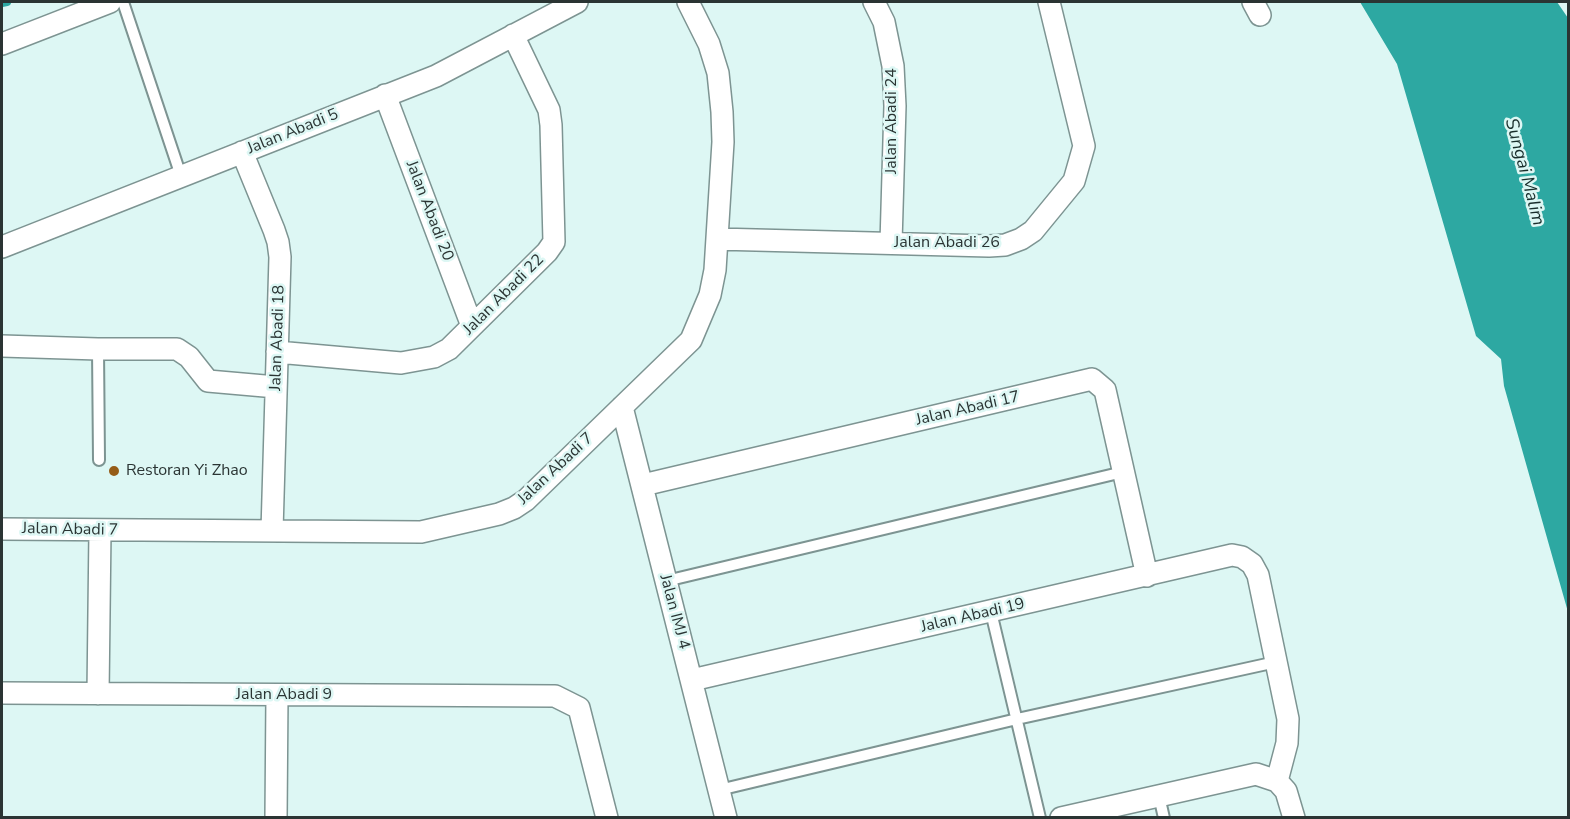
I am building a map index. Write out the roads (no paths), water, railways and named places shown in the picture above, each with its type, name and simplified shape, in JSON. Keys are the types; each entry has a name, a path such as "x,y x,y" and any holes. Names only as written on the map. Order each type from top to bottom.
{"street":[{"path":"2,44 111,2"},
{"name":"Jalan Abadi 5","path":"2,247 436,76 577,2"},
{"name":"Jalan Abadi 7","path":"2,529 421,531 499,514 526,500 691,340 710,296 715,270 723,142 719,83 709,44 688,2"},
{"name":"Jalan Abadi 24","path":"874,2 884,22 893,66 895,106 891,243"},
{"name":"Jalan Abadi 26","path":"717,239 1005,245 1033,231 1074,181 1084,146 1049,2"},
{"name":"Jalan Abadi 22","path":"277,352 401,363 434,357 449,349 547,252 554,242 549,110 513,35"},
{"name":"Jalan Abadi 20","path":"385,95 472,326"},
{"name":"Jalan Abadi 18","path":"242,152 278,242 280,257 272,531"},
{"path":"2,346 177,349 189,357 208,381 276,387"},
{"name":"Jalan Abadi 17","path":"642,485 1092,380 1105,390 1147,576"},
{"name":"Jalan IMJ 4","path":"622,407 726,818"},
{"path":"98,694 100,530"},
{"name":"Jalan Abadi 19","path":"692,680 1232,555 1242,557 1252,564 1258,575 1276,662"},
{"path":"1276,662 1288,719 1287,743 1277,781"},
{"name":"Jalan Abadi 9","path":"2,693 555,696 579,708 607,818"},
{"path":"276,695 276,818"},
{"path":"1061,818 1256,774 1277,781 1286,791 1294,818"}],"lane":[{"path":"123,2 181,176"},
{"path":"98,349 99,460"},
{"path":"666,582 1123,472"},
{"path":"991,612 1040,818"},
{"path":"719,790 1017,719 1276,662"},
{"path":"1159,796 1164,818"}],"water":[{"name":"Sungai Malim","path":"1360,2 1557,2 1568,18 1568,612 1504,386 1501,359 1476,336 1397,64"}],"waterway":[{"path":"2,3 7,2"}],"place":[{"name":"Restoran Yi Zhao","path":"114,471"}]}
